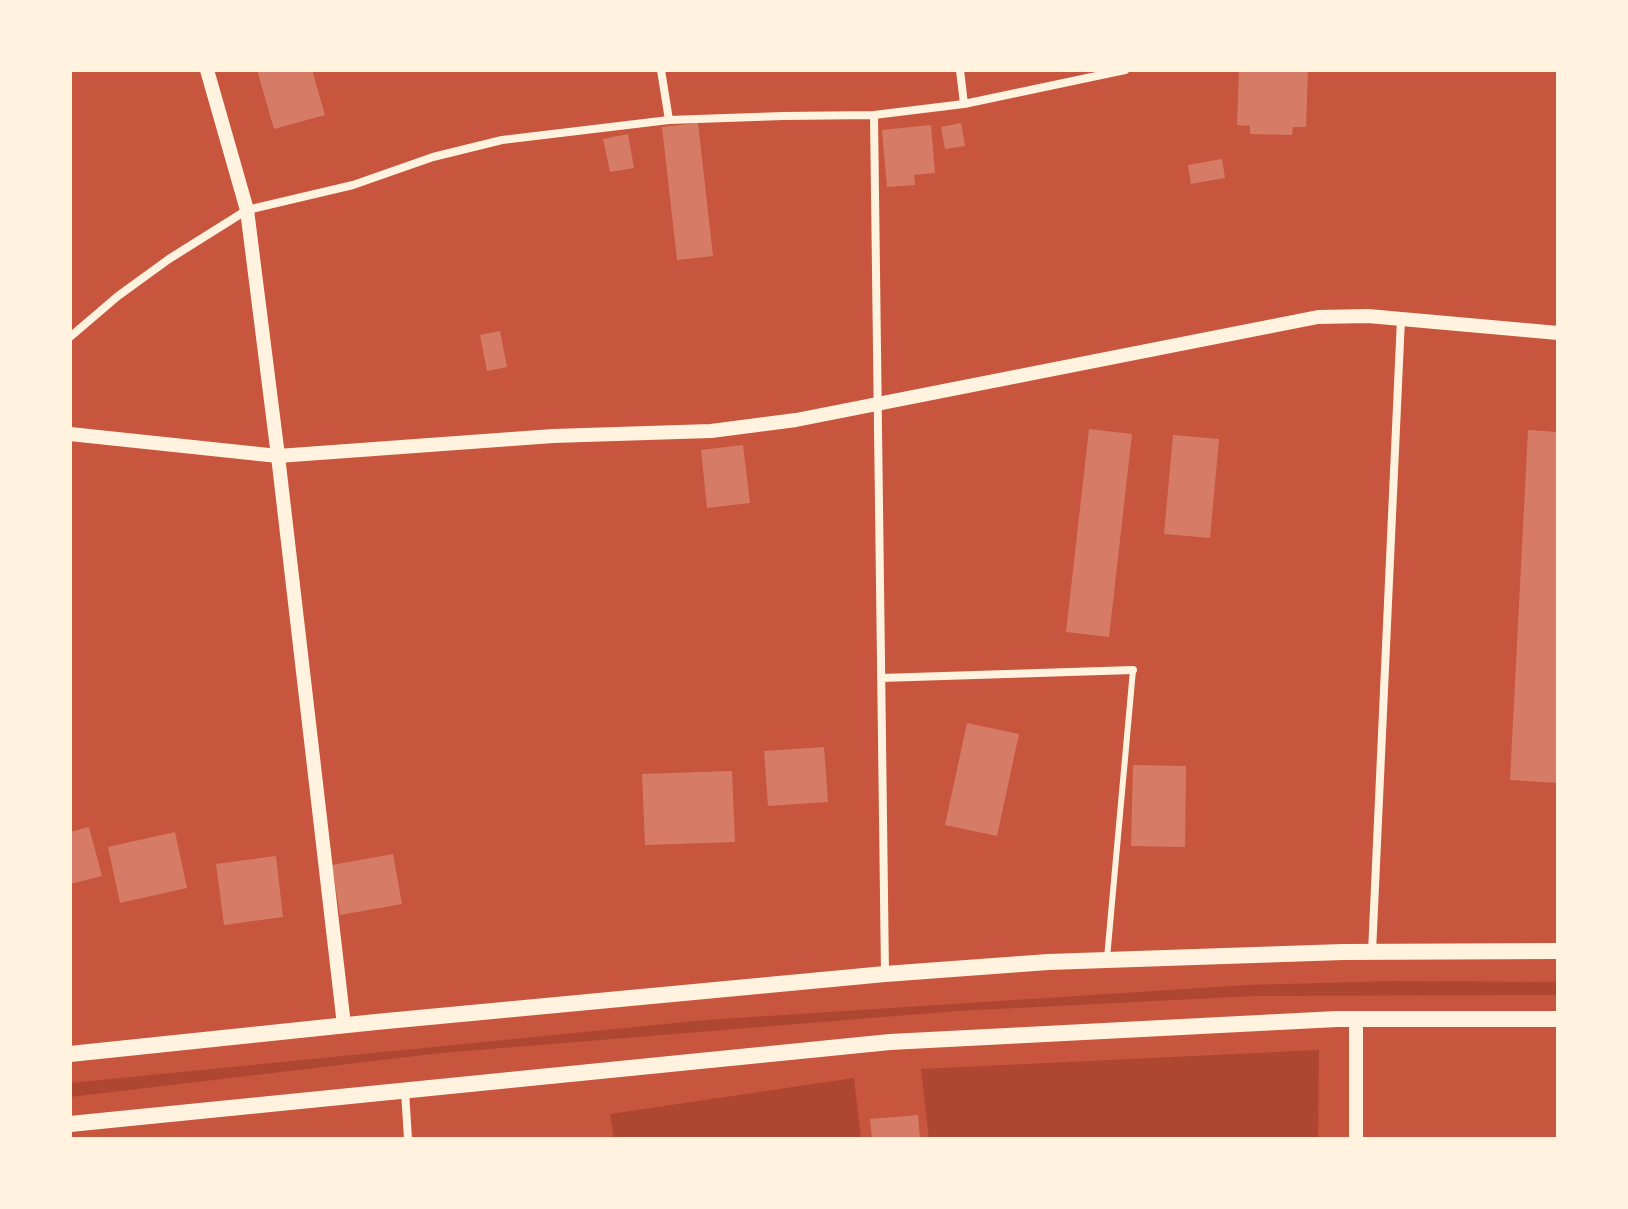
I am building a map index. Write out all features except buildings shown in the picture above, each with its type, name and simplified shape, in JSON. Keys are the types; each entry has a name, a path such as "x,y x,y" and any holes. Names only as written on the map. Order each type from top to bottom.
{"main road":[{"path":"70,1054 885,974 1107,959 1558,951"},
{"path":"70,1124 890,1042 1356,1019 1558,1019"}],"street":[{"path":"207,70 247,210 344,1025"},
{"path":"661,70 669,120"},
{"path":"960,70 964,104"},
{"path":"70,337 118,296 169,259 247,210 353,185 433,157 502,140 669,120 874,115 964,104 1125,70"},
{"path":"874,115 885,974"},
{"path":"70,434 278,456 553,436 711,431 796,420 1318,317 1368,316 1558,333"},
{"path":"1372,952 1401,319"},
{"path":"881,678 1133,670"},
{"path":"1356,1019 1356,1139"},
{"path":"405,1090 408,1139"}],"lane":[{"path":"1107,959 1133,670"}],"shaded area":[{"path":"1394,981 1558,982 1558,995 1255,996 957,1011 441,1053 70,1097 70,1083 706,1020 1247,985"},
{"path":"1319,1050 1318,1139 929,1139 921,1069"},
{"path":"854,1078 861,1139 614,1139 610,1114"}]}
